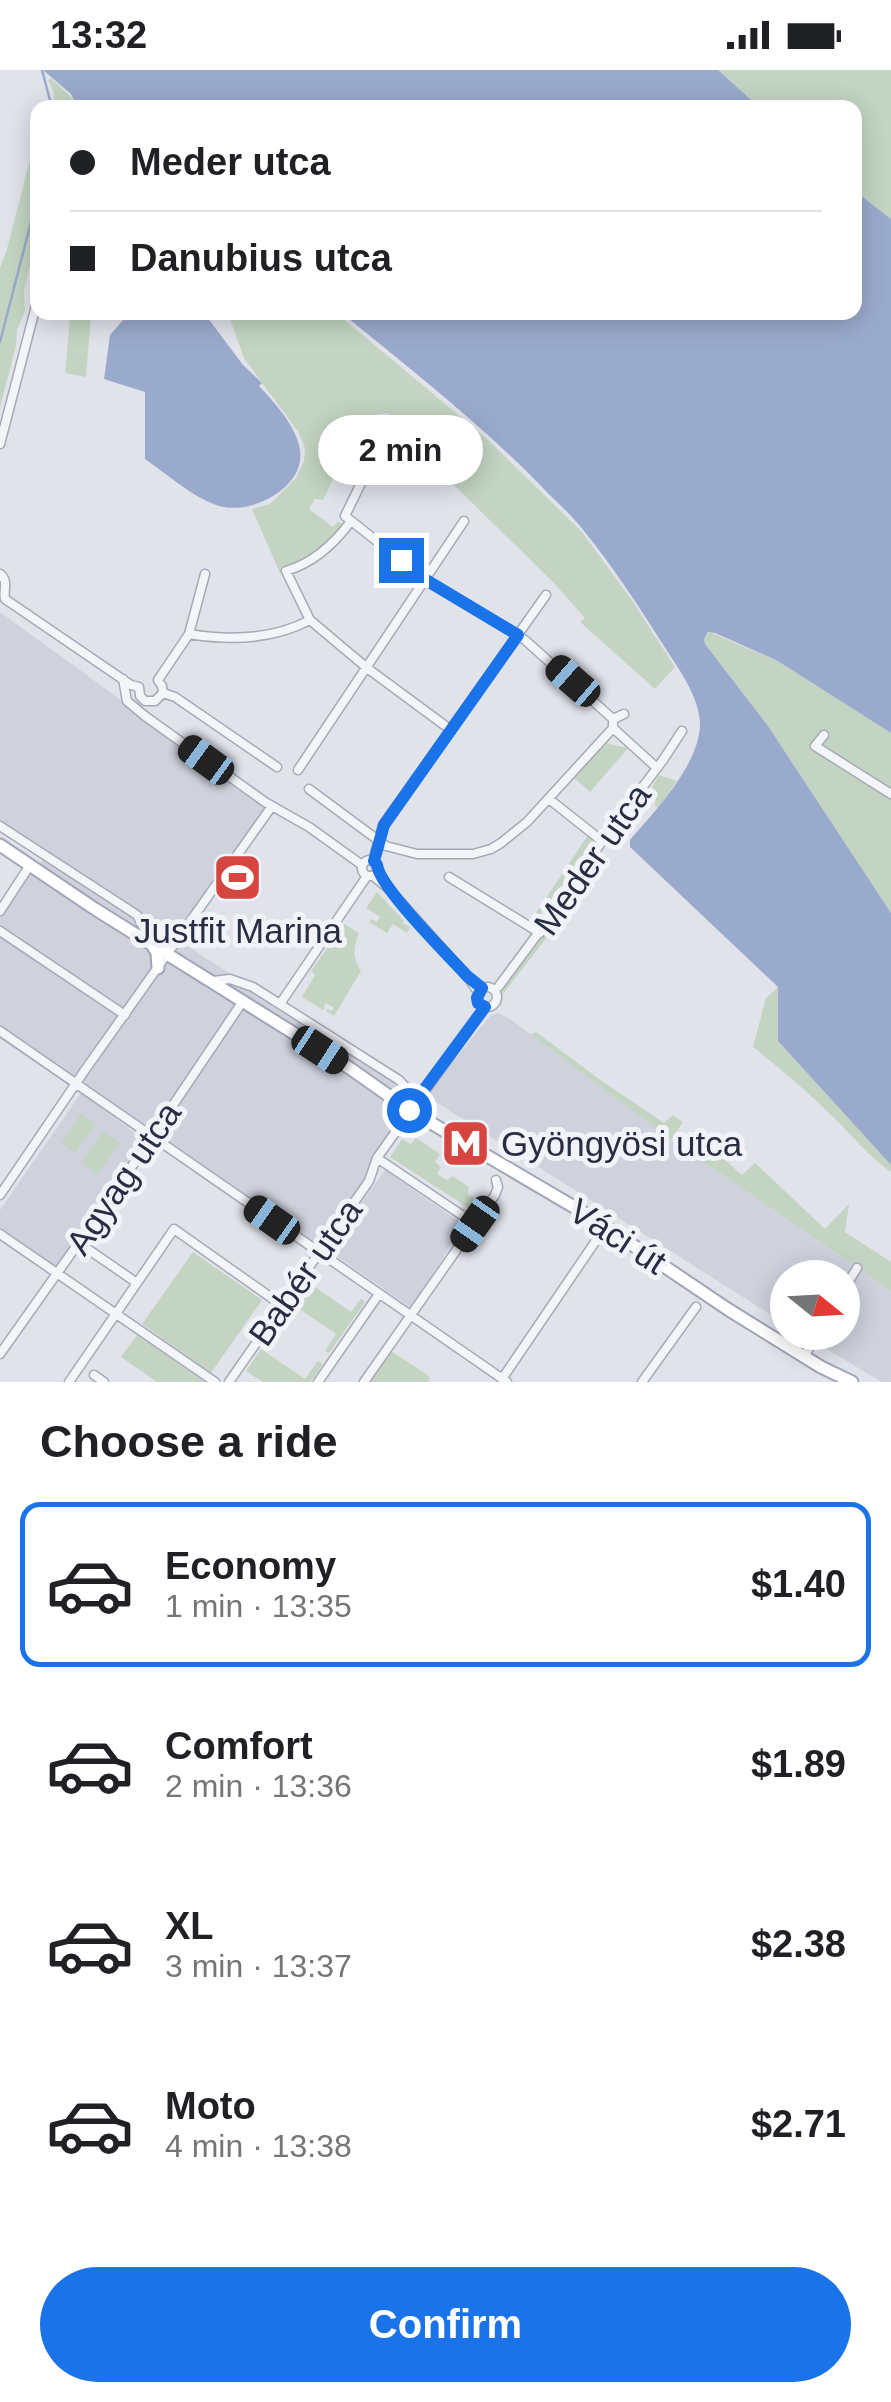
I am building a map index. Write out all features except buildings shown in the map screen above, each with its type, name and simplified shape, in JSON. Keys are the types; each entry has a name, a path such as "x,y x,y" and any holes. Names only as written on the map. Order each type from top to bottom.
{"main road":[{"name":"Váci út","path":"0,845 351,1069 416,1100 804,1357 852,1382"},
{"path":"153,946 158,968"},
{"name":"Váci út","path":"821,1367 835,1382"}],"street":[{"path":"0,444 32,320"},
{"path":"386,444 370,458 340,536 323,551 286,572 310,620 451,730"},
{"path":"348,519 426,580 518,635 573,681 657,768"},
{"path":"298,770 464,522"},
{"path":"2,576 5,599 131,685 139,686 142,699 152,702 162,693 158,680 190,634 204,574"},
{"path":"480,990 389,889 362,870 384,825 546,595"},
{"path":"190,634 250,638 285,631 310,620"},
{"path":"122,679 127,701 144,716 272,806 348,854 377,865 280,1004"},
{"path":"162,693 175,697 277,767"},
{"path":"310,788 386,846 417,854 452,856 482,852 512,836 624,714"},
{"name":"Meder utca","path":"500,986 682,731"},
{"path":"824,735 812,748 891,794"},
{"path":"548,799 602,841"},
{"path":"0,1195 272,806"},
{"path":"0,826 137,915 153,946"},
{"path":"0,912 30,864"},
{"path":"449,877 540,933"},
{"path":"0,931 125,1015"},
{"name":"Váci út","path":"210,981 230,978 253,987 399,1080 416,1100"},
{"path":"480,990 491,988 496,995 494,1004 482,1006"},
{"path":"480,990 477,998 482,1006"},
{"name":"Agyag utca","path":"0,1354 243,1001"},
{"path":"416,1100 466,1036 482,1006"},
{"path":"0,1031 505,1380 595,1242"},
{"path":"67,1077 85,1070"},
{"name":"Babér utca","path":"229,1382 369,1181 376,1158 416,1100"},
{"path":"376,1158 475,1224"},
{"path":"364,1382 495,1195 496,1180"},
{"path":"69,1382 174,1229 283,1306"},
{"path":"0,1234 215,1382"},
{"path":"80,1243 137,1283"},
{"path":"318,1382 380,1294"},
{"path":"642,1382 696,1307"},
{"path":"804,1357 808,1350"},
{"path":"94,1375 104,1382"}],"shaded area":[{"path":"0,612 264,804 266,809 176,939 415,1091 408,1118 314,1256 84,1095 144,1140 57,1267 0,1228 0,1210 81,1093 0,1039 0,918 48,854 0,822"},
{"path":"498,1013 510,1019 671,1140 846,1260 770,1260 770,1314 425,1095 490,1016"},
{"path":"385,1170 464,1225 411,1308 328,1250"},
{"path":"860,1270 891,1291 891,1382 882,1382 828,1350 860,1350"}],"green space":[{"path":"718,70 891,70 891,219 862,196 862,100 751,100"},
{"path":"51,78 73,100 54,100 48,80"},
{"path":"30,160 30,266 24,290 25,311 0,407 0,268"},
{"path":"70,320 91,320 86,377 65,373"},
{"path":"230,320 344,320 486,438 582,532 675,667 655,689 580,622 585,618 551,580 421,453 426,445 402,437 401,429 392,430 389,413 346,419 333,479 323,500 315,499 309,509 333,527 338,521 346,527 323,549 280,573 252,509 270,504 296,478 305,448 299,433 244,358"},
{"path":"709,632 776,660 891,733 891,913 768,726 705,644"},
{"path":"605,743 628,748 590,792 574,778"},
{"path":"659,775 677,781 658,808 652,787"},
{"path":"590,832 597,838 531,927 528,925"},
{"path":"377,892 402,923 410,927 407,933 393,924 387,933 369,922 377,922 380,917 366,908"},
{"path":"344,924 359,933 354,952 361,971 334,1016 326,1011 334,1008 326,1003 323,1010 302,997 315,975 311,971"},
{"path":"534,929 547,937 503,994 499,976"},
{"path":"778,987 778,1041 891,1165 891,1172 753,1047 766,998"},
{"path":"536,1032 664,1123 673,1115 683,1122 671,1140 530,1034"},
{"path":"81,1114 96,1124 75,1153 61,1143"},
{"path":"103,1131 120,1143 97,1175 81,1163"},
{"path":"693,1131 742,1175 755,1163 825,1229 849,1204 845,1232 891,1262 891,1291 860,1270 860,1260 846,1260 680,1146"},
{"path":"416,1138 440,1154 435,1162 441,1167 437,1174 447,1180 453,1176 469,1187 468,1194 479,1201 473,1211 390,1157 402,1139 411,1144"},
{"path":"193,1252 262,1300 211,1373 142,1324"},
{"path":"305,1280 351,1312 361,1299 365,1302 329,1353 325,1351 336,1334 289,1302"},
{"path":"137,1335 205,1382 157,1382 121,1357"},
{"path":"261,1349 305,1379 318,1361 323,1364 310,1382 263,1382 246,1371"},
{"path":"388,1349 426,1374 428,1382 364,1382"}],"water":[{"path":"43,70 718,70 751,100 74,100"},
{"path":"862,196 891,219 891,733 776,660 715,633 708,632 704,639 768,726 891,913 891,1165 778,1041 778,987 630,847 630,840 663,801 692,756 700,725 692,693 653,629 579,525 470,419 350,320 862,320"},
{"path":"123,320 209,320 243,365 262,383 259,386 295,433 300,450 294,477 272,497 229,508 188,490 145,459 145,392 104,379 110,335"}],"waterway":[{"path":"42,70 50,100"},
{"path":"0,342 30,226"}],"place":[{"name":"Justfit Marina","path":"238,878"},
{"name":"Gyöngyösi utca","path":"466,1143"}],"route":[{"path":"401,560 426,580 518,635 378,839 374,861 377,872 467,976 482,988 477,998 485,1007 409,1110"}]}
